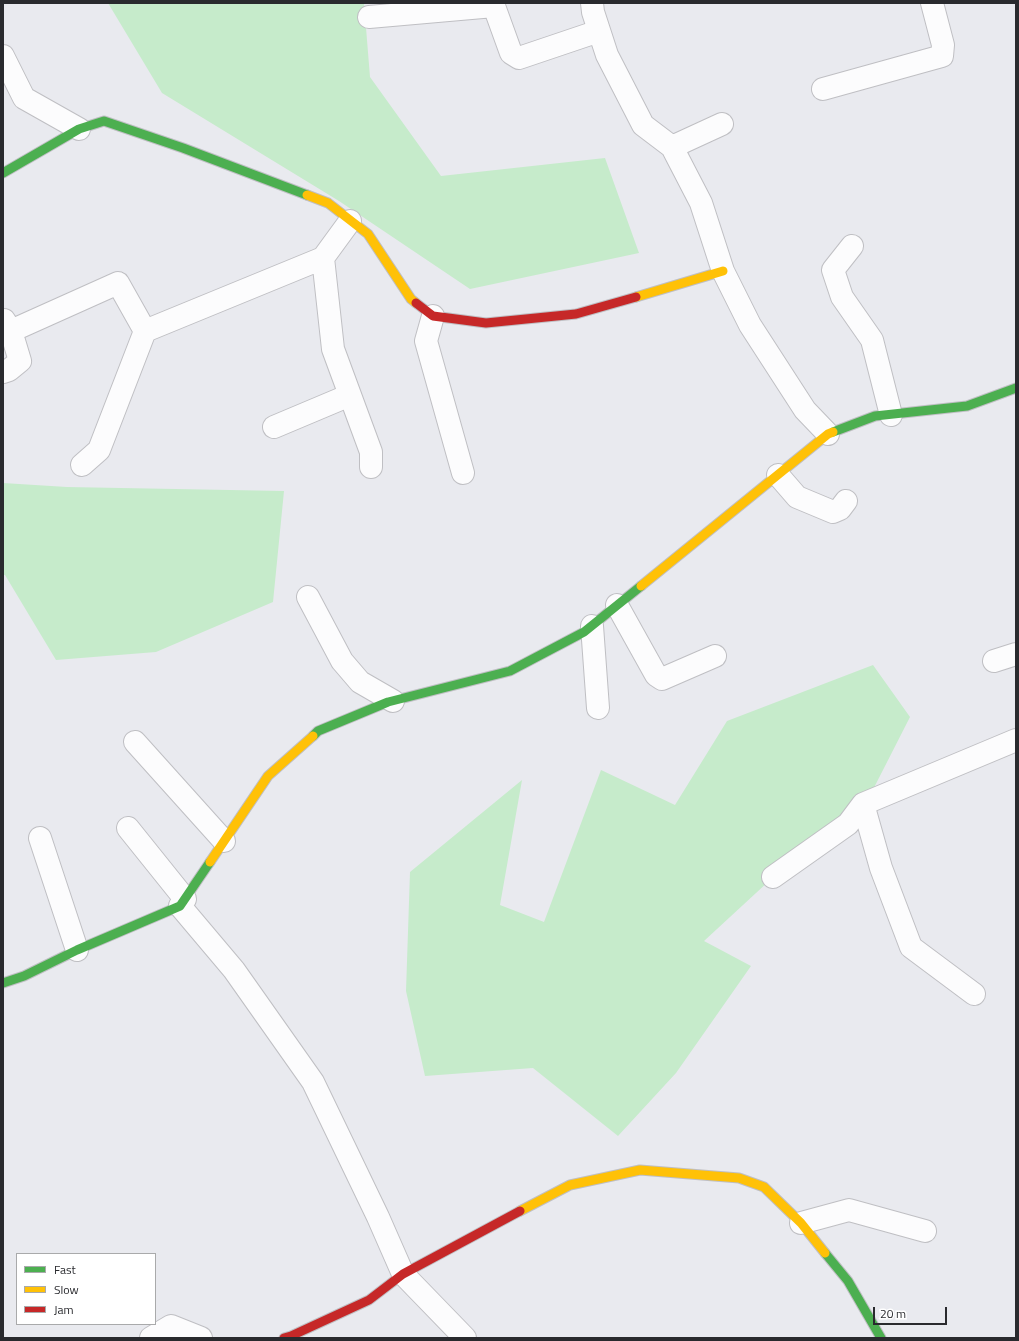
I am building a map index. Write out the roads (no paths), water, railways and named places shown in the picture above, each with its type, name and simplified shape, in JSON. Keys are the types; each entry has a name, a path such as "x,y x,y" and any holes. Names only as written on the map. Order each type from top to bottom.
{"street":[{"path":"592,3 593,12 607,55 643,125 672,147 701,203 723,272 750,325 805,410 828,434"},
{"path":"823,89 942,56 943,45 932,3"},
{"path":"369,17 494,6 511,53 519,58 600,31"},
{"path":"3,56 24,98 79,129"},
{"path":"3,172 79,129 104,121 183,148 328,204 368,234 410,300 433,316 486,323 576,314 723,272"},
{"path":"672,147 722,124"},
{"path":"82,466 99,450 145,331 323,258 350,221"},
{"path":"852,246 833,270 842,297 872,340 891,415"},
{"path":"323,258 333,349 371,452 371,467"},
{"path":"3,372 10,370 20,361 7,325 118,283 145,331"},
{"path":"433,316 426,341 463,474"},
{"path":"3,983 24,976 77,950 183,902 268,776 318,731 393,701 510,670 584,632 828,434 874,416 968,406 1016,388"},
{"path":"274,427 350,395"},
{"path":"778,475 797,497 833,512 840,509 846,501"},
{"path":"308,597 342,661 360,682 393,701"},
{"path":"617,605 656,674 662,679 715,656"},
{"path":"592,626 598,708"},
{"path":"994,661 1016,654"},
{"path":"773,877 848,824 863,804 1016,740"},
{"path":"135,742 224,841"},
{"path":"863,804 881,868 912,947 974,994"},
{"path":"128,828 234,970 314,1082 378,1217 403,1274 465,1338"},
{"path":"40,838 77,950"},
{"path":"284,1338 370,1300 403,1274 570,1185 640,1170 739,1178 764,1187 801,1222 848,1281 881,1338"},
{"path":"801,1222 849,1210 925,1231"},
{"path":"150,1338 170,1326 201,1338"}]}
